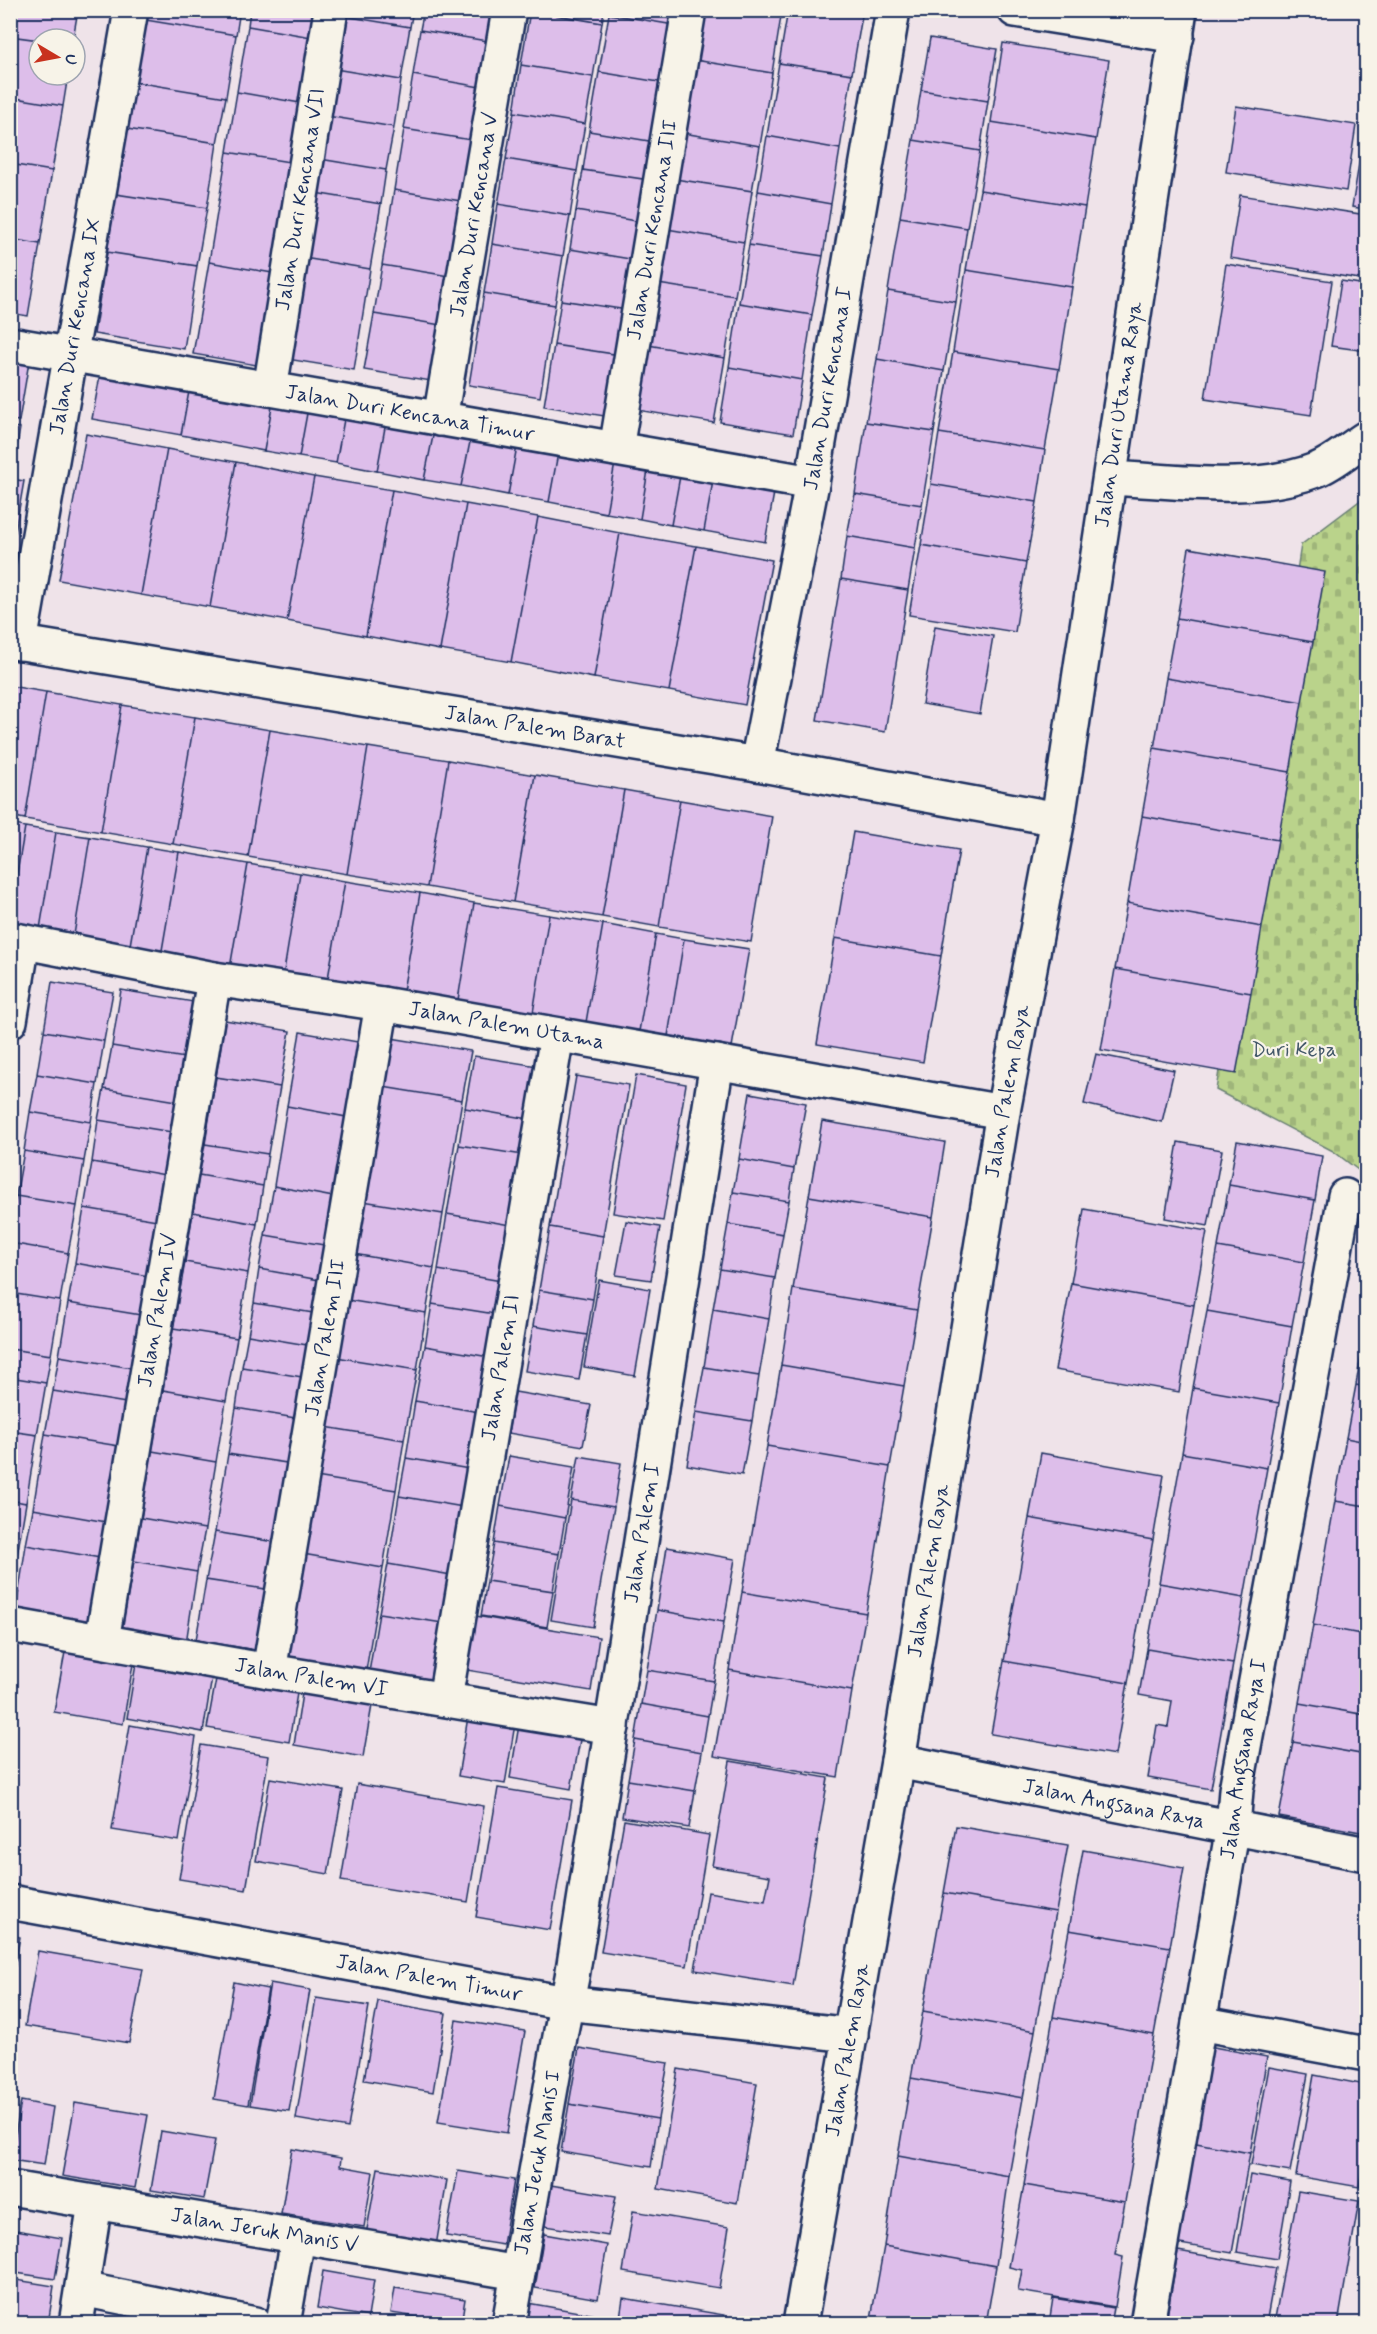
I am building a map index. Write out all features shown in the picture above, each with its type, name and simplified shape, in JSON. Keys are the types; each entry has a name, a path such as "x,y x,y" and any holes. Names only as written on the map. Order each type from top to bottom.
{"street":[{"name":"Jalan Duri Kencana IX","path":"15,642 71,354 131,10"},
{"name":"Jalan Duri Kencana VII","path":"270,389 331,10"},
{"name":"Jalan Duri Kencana V","path":"440,419 509,10"},
{"name":"Jalan Duri Kencana III","path":"616,449 689,10"},
{"name":"Jalan Duri Kencana I","path":"757,764 812,483 893,10"},
{"path":"1015,10 1178,23"},
{"name":"Jalan Duri Utama Raya","path":"1058,819 1178,23"},
{"name":"Jalan Duri Kencana Timur","path":"10,344 812,483"},
{"path":"1110,478 1224,483 1261,482 1293,478 1319,469 1359,450"},
{"name":"Jalan Palem Barat","path":"15,642 757,764 1058,819"},
{"name":"Jalan Palem Raya","path":"800,2324 898,1761 1003,1112 1058,819"},
{"path":"10,1021 17,940"},
{"name":"Jalan Palem Utama","path":"17,940 214,979 382,1004 1003,1112"},
{"name":"Jalan Palem IV","path":"102,1640 214,979"},
{"name":"Jalan Palem III","path":"269,1671 382,1004"},
{"name":"Jalan Palem II","path":"445,1700 557,1035"},
{"name":"Jalan Palem I","path":"566,2003 572,1977 717,1062"},
{"name":"Jalan Angsana Raya I","path":"1147,2324 1233,1827 1236,1790 1344,1196"},
{"name":"Jalan Palem VI","path":"10,1624 269,1671 612,1727"},
{"name":"Jalan Angsana Raya","path":"898,1761 1366,1854"},
{"name":"Jalan Palem Timur","path":"10,1902 566,2003 851,2035"},
{"name":"Jalan Jeruk Manis I","path":"509,2324 566,2003"},
{"path":"1199,2023 1366,2054"},
{"name":"Jalan Jeruk Manis V","path":"10,2188 518,2273"},
{"path":"76,2324 95,2203"},
{"path":"283,2324 298,2238"},
{"path":"82,2289 255,2324"}],"green space":[{"name":"Duri Kepa","path":"1366,496 1366,1176 1333,1151 1216,1090 1301,545"}],"building":[{"path":"10,10 78,10 75,27 27,27 27,38 10,36"},
{"path":"147,10 240,10 236,35 146,20"},
{"path":"250,10 321,10 317,38 248,26"},
{"path":"345,10 413,10 410,27 344,16"},
{"path":"424,10 493,10 487,41 420,30"},
{"path":"530,10 604,10 602,23"},
{"path":"609,10 677,10 674,25 609,14"},
{"path":"703,10 782,10 772,73 695,60"},
{"path":"788,10 863,10 852,74 779,63"},
{"path":"530,11 602,23 593,77 521,65"},
{"path":"609,14 674,25 665,83 599,72"},
{"path":"344,16 410,27 401,80 335,69"},
{"path":"146,20 236,35 226,97 135,82"},
{"path":"248,26 317,38 306,104 237,92"},
{"path":"420,30 487,41 480,87 413,75"},
{"path":"10,36 27,38 27,87 66,87 63,106 10,97"},
{"path":"930,38 997,49 988,101 921,90"},
{"path":"1003,43 1109,60 1096,139 991,122"},
{"path":"695,60 772,73 760,146 683,133"},
{"path":"779,63 852,74 840,149 767,136"},
{"path":"521,65 593,77 585,124 514,112"},
{"path":"335,69 401,80 394,127 327,116"},
{"path":"599,72 665,83 655,142 589,131"},
{"path":"413,75 480,87 471,140 404,129"},
{"path":"135,82 226,97 217,143 127,129"},
{"path":"921,90 988,101 980,151 913,140"},
{"path":"237,92 306,104 296,163 227,152"},
{"path":"10,97 63,106 52,171 10,164"},
{"path":"1236,106 1356,125 1346,191 1226,172"},
{"path":"514,112 585,124 577,171 506,159"},
{"path":"327,116 394,127 386,170 320,159"},
{"path":"991,122 1096,139 1085,207 980,190"},
{"path":"1366,127 1366,209 1352,207"},
{"path":"127,129 217,143 207,208 116,194"},
{"path":"404,129 471,140 461,201 394,190"},
{"path":"589,131 655,142 649,180 583,170"},
{"path":"683,133 760,146 752,191 675,179"},
{"path":"767,136 840,149 831,204 758,191"},
{"path":"913,140 980,151 967,228 900,217"},
{"path":"227,152 296,163 278,274 209,262"},
{"path":"320,159 386,170 381,204 315,193"},
{"path":"506,159 577,171 570,216 498,204"},
{"path":"10,164 52,171 40,244 10,239"},
{"path":"583,170 649,180 642,222 576,211"},
{"path":"675,179 752,191 744,242 667,229"},
{"path":"394,190 461,201 449,276 382,265"},
{"path":"980,190 1085,207 1072,287 966,270"},
{"path":"758,191 831,204 823,256 749,245"},
{"path":"315,193 381,204 370,269 304,258"},
{"path":"116,194 207,208 197,266 107,252"},
{"path":"1240,195 1366,215 1366,280 1230,258"},
{"path":"498,204 570,216 563,256 492,244"},
{"path":"576,211 642,222 636,260 570,249"},
{"path":"900,217 967,228 956,302 888,291"},
{"path":"667,229 744,242 735,296 658,284"},
{"path":"10,239 40,244 28,316 10,313"},
{"path":"492,244 563,256 555,305 484,293"},
{"path":"749,245 823,256 812,315 739,303"},
{"path":"570,249 636,260 627,310 561,300"},
{"path":"107,252 197,266 184,349 94,334"},
{"path":"304,258 370,269 354,370 287,359"},
{"path":"209,262 278,274 262,366 193,354"},
{"path":"1226,264 1332,281 1311,415 1205,399"},
{"path":"382,265 449,276 441,325 374,314"},
{"path":"966,270 1072,287 1059,369 953,352"},
{"path":"1341,281 1366,285 1366,351 1331,346"},
{"path":"658,284 735,296 725,358 648,345"},
{"path":"888,291 956,302 944,371 877,359"},
{"path":"484,293 555,305 540,397 469,385"},
{"path":"561,300 627,310 620,355 554,345"},
{"path":"739,303 812,315 802,380 729,367"},
{"path":"374,314 441,325 431,381 364,370"},
{"path":"554,345 620,355 610,417 544,406"},
{"path":"648,345 725,358 714,423 637,410"},
{"path":"953,352 1059,369 1045,450 939,433"},
{"path":"10,353 30,356 19,421 10,420"},
{"path":"877,359 944,371 934,432 866,422"},
{"path":"729,367 802,380 793,434 720,422"},
{"path":"101,370 190,386 181,435 92,419"},
{"path":"190,386 273,401 264,451 181,435"},
{"path":"273,401 308,408 299,457 264,451"},
{"path":"308,408 345,414 336,463 299,457"},
{"path":"345,414 386,422 377,471 336,463"},
{"path":"386,422 434,431 424,480 377,471"},
{"path":"866,422 934,432 922,505 855,494"},
{"path":"10,427 20,428 13,472 10,472"},
{"path":"434,431 471,437 461,486 424,480"},
{"path":"939,433 1045,450 1037,502 931,484"},
{"path":"86,434 167,449 141,595 59,580"},
{"path":"471,437 517,446 508,495 461,486"},
{"path":"517,446 558,453 549,502 508,495"},
{"path":"167,449 236,462 210,607 141,595"},
{"path":"558,453 615,463 606,513 549,502"},
{"path":"236,462 314,477 287,621 210,607"},
{"path":"615,463 648,470 640,519 606,513"},
{"path":"648,470 680,476 671,525 640,519"},
{"path":"680,476 713,481 704,531 671,525"},
{"path":"314,477 392,490 366,636 287,621"},
{"path":"10,479 24,481 15,532 10,532"},
{"path":"713,481 774,493 765,542 704,531"},
{"path":"931,484 1037,502 1026,563 921,545"},
{"path":"392,490 466,504 440,650 366,636"},
{"path":"855,494 922,505 915,548 847,536"},
{"path":"466,504 538,517 511,662 440,650"},
{"path":"538,517 620,533 594,678 511,662"},
{"path":"620,533 696,546 669,691 594,678"},
{"path":"847,536 915,548 908,590 841,579"},
{"path":"921,545 1026,563 1015,632 909,615"},
{"path":"696,546 772,560 745,705 669,691"},
{"path":"1189,548 1325,572 1313,642 1177,618"},
{"path":"841,579 908,590 885,732 817,720"},
{"path":"1177,618 1313,642 1302,702 1166,678"},
{"path":"935,626 993,636 980,714 922,704"},
{"path":"1166,678 1302,702 1290,772 1154,748"},
{"path":"10,686 46,692 25,819 10,816"},
{"path":"46,692 122,705 101,832 25,819"},
{"path":"122,705 195,717 173,844 101,832"},
{"path":"195,717 270,730 248,857 173,844"},
{"path":"270,730 368,747 347,874 248,857"},
{"path":"368,747 448,760 427,887 347,874"},
{"path":"1154,748 1290,772 1278,840 1142,816"},
{"path":"448,760 535,775 513,902 427,887"},
{"path":"535,775 624,790 602,917 513,902"},
{"path":"624,790 680,800 659,927 602,917"},
{"path":"680,800 772,816 751,942 659,927"},
{"path":"1142,816 1278,840 1262,927 1127,903"},
{"path":"10,824 25,827 10,914"},
{"path":"25,827 56,832 39,935 10,930 10,914"},
{"path":"56,832 90,837 73,941 39,935"},
{"path":"853,832 959,850 941,956 835,938"},
{"path":"90,837 147,847 129,951 73,941"},
{"path":"147,847 179,852 161,956 129,951"},
{"path":"179,852 248,864 230,968 161,956"},
{"path":"248,864 300,873 283,977 230,968"},
{"path":"300,873 345,881 327,984 283,977"},
{"path":"345,881 420,893 402,997 327,984"},
{"path":"420,893 474,903 457,1006 402,997"},
{"path":"474,903 549,915 532,1019 457,1006"},
{"path":"1127,903 1262,927 1251,993 1115,969"},
{"path":"549,915 603,924 585,1028 532,1019"},
{"path":"603,924 656,934 638,1037 585,1028"},
{"path":"656,934 684,939 667,1042 638,1037"},
{"path":"835,938 941,956 923,1062 817,1044"},
{"path":"684,939 749,949 731,1053 667,1042"},
{"path":"1115,969 1251,993 1236,1074 1101,1050"},
{"path":"52,982 113,992 104,1041 44,1031"},
{"path":"121,990 200,1003 191,1059 112,1046"},
{"path":"225,1020 290,1031 280,1087 216,1077"},
{"path":"44,1031 104,1041 97,1084 37,1074"},
{"path":"300,1032 364,1043 352,1118 287,1106"},
{"path":"391,1038 471,1051 462,1100 383,1087"},
{"path":"112,1046 191,1059 183,1102 104,1089"},
{"path":"1096,1054 1174,1070 1162,1122 1084,1104"},
{"path":"474,1056 544,1067 535,1120 465,1108"},
{"path":"37,1074 97,1084 91,1122 30,1112"},
{"path":"636,1075 686,1084 663,1221 613,1213"},
{"path":"576,1076 629,1085 603,1236 550,1227"},
{"path":"216,1077 280,1087 268,1154 205,1144"},
{"path":"383,1087 462,1100 443,1214 363,1201"},
{"path":"104,1089 183,1102 178,1133 98,1120"},
{"path":"750,1093 806,1103 794,1169 739,1159"},
{"path":"287,1106 352,1118 339,1198 274,1186"},
{"path":"465,1108 535,1120 529,1156 459,1145"},
{"path":"30,1112 91,1122 84,1161 24,1151"},
{"path":"98,1120 178,1133 171,1176 92,1162"},
{"path":"822,1121 945,1142 933,1217 809,1196"},
{"path":"1237,1141 1322,1156 1315,1200 1229,1185"},
{"path":"1178,1142 1222,1150 1208,1226 1165,1218"},
{"path":"205,1144 268,1154 263,1186 199,1175"},
{"path":"459,1145 529,1156 516,1226 447,1214"},
{"path":"24,1151 84,1161 77,1206 16,1196"},
{"path":"739,1159 794,1169 789,1201 733,1192"},
{"path":"92,1162 171,1176 163,1221 84,1208"},
{"path":"199,1175 263,1186 257,1224 193,1212"},
{"path":"1229,1185 1315,1200 1304,1262 1218,1247"},
{"path":"274,1186 339,1198 330,1246 265,1235"},
{"path":"733,1192 789,1201 783,1234 728,1224"},
{"path":"16,1196 77,1206 68,1253 10,1243"},
{"path":"809,1196 933,1217 917,1310 793,1289"},
{"path":"363,1201 443,1214 434,1268 354,1254"},
{"path":"84,1208 163,1221 154,1277 75,1263"},
{"path":"1084,1209 1207,1231 1194,1305 1071,1283"},
{"path":"193,1212 257,1224 248,1273 185,1262"},
{"path":"447,1214 516,1226 507,1282 438,1270"},
{"path":"626,1221 660,1227 651,1280 616,1275"},
{"path":"728,1224 783,1234 775,1278 720,1269"},
{"path":"550,1227 603,1236 593,1299 539,1290"},
{"path":"265,1235 330,1246 325,1281 259,1269"},
{"path":"10,1243 68,1253 60,1301 10,1293"},
{"path":"1218,1247 1304,1262 1292,1326 1207,1311"},
{"path":"354,1254 434,1268 426,1313 347,1300"},
{"path":"185,1262 248,1273 237,1338 173,1328"},
{"path":"75,1263 154,1277 147,1316 68,1303"},
{"path":"259,1269 325,1281 319,1314 254,1303"},
{"path":"720,1269 775,1278 769,1319 713,1309"},
{"path":"438,1270 507,1282 501,1315 432,1304"},
{"path":"599,1280 650,1289 635,1376 584,1367"},
{"path":"1071,1283 1194,1305 1179,1392 1055,1370"},
{"path":"793,1289 917,1310 904,1386 781,1365"},
{"path":"539,1290 593,1299 587,1335 533,1326"},
{"path":"10,1293 60,1301 51,1355 10,1349"},
{"path":"347,1300 426,1313 417,1370 336,1357"},
{"path":"68,1303 147,1316 138,1369 59,1356"},
{"path":"254,1303 319,1314 313,1346 248,1335"},
{"path":"432,1304 501,1315 495,1358 425,1346"},
{"path":"713,1309 769,1319 759,1376 704,1367"},
{"path":"1207,1311 1292,1326 1279,1403 1193,1388"},
{"path":"533,1326 587,1335 579,1380 525,1371"},
{"path":"173,1328 237,1338 226,1401 163,1390"},
{"path":"1366,1331 1366,1387 1356,1385"},
{"path":"248,1335 313,1346 308,1378 242,1367"},
{"path":"425,1346 495,1358 485,1413 415,1401"},
{"path":"10,1349 51,1355 46,1383 10,1377"},
{"path":"59,1356 138,1369 132,1404 53,1391"},
{"path":"336,1357 417,1370 404,1440 325,1427"},
{"path":"781,1365 904,1386 890,1467 767,1446"},
{"path":"242,1367 308,1378 301,1419 236,1408"},
{"path":"704,1367 759,1376 752,1421 696,1412"},
{"path":"10,1377 46,1383 37,1435 10,1431"},
{"path":"1356,1385 1366,1387 1366,1442 1346,1438"},
{"path":"1193,1388 1279,1403 1267,1468 1182,1453"},
{"path":"163,1390 226,1401 216,1462 152,1451"},
{"path":"53,1391 132,1404 125,1447 45,1434"},
{"path":"515,1392 591,1405 583,1446 508,1433"},
{"path":"415,1401 485,1413 475,1470 406,1458"},
{"path":"236,1408 301,1419 293,1464 228,1454"},
{"path":"696,1412 752,1421 742,1475 687,1465"},
{"path":"325,1427 404,1440 396,1490 316,1477"},
{"path":"10,1431 37,1435 26,1503 10,1500"},
{"path":"45,1434 125,1447 112,1523 33,1509"},
{"path":"1346,1438 1366,1442 1366,1506 1335,1501"},
{"path":"767,1446 890,1467 866,1613 742,1592"},
{"path":"152,1451 216,1462 205,1529 141,1518"},
{"path":"1041,1453 1164,1475 1153,1540 1029,1518"},
{"path":"1182,1453 1267,1468 1244,1598 1159,1583"},
{"path":"228,1454 293,1464 280,1543 215,1532"},
{"path":"509,1456 574,1467 565,1518 500,1506"},
{"path":"579,1456 621,1463 614,1507 571,1500"},
{"path":"406,1458 475,1470 469,1508 399,1496"},
{"path":"316,1477 396,1490 383,1568 303,1554"},
{"path":"399,1496 469,1508 457,1576 388,1564"},
{"path":"10,1500 26,1503 18,1550 10,1549"},
{"path":"571,1500 614,1507 593,1627 551,1620"},
{"path":"1335,1501 1366,1506 1366,1635 1313,1625"},
{"path":"500,1506 565,1518 559,1554 494,1543"},
{"path":"33,1509 112,1523 106,1559 26,1545"},
{"path":"141,1518 205,1529 197,1572 134,1561"},
{"path":"1029,1518 1153,1540 1128,1683 1004,1661"},
{"path":"215,1532 280,1543 272,1590 206,1580"},
{"path":"494,1543 559,1554 553,1591 487,1581"},
{"path":"26,1545 106,1559 95,1623 16,1609"},
{"path":"667,1547 735,1559 724,1622 657,1610"},
{"path":"10,1549 18,1550 10,1594"},
{"path":"303,1554 383,1568 365,1677 285,1663"},
{"path":"134,1561 197,1572 186,1643 121,1633"},
{"path":"388,1564 457,1576 449,1624 379,1613"},
{"path":"206,1580 272,1590 261,1651 196,1640"},
{"path":"487,1581 553,1591 547,1627 481,1616"},
{"path":"1159,1583 1244,1598 1233,1664 1147,1649"},
{"path":"742,1592 866,1613 852,1691 729,1670"},
{"path":"657,1610 724,1622 714,1681 647,1670"},
{"path":"379,1613 449,1624 438,1690 368,1678"},
{"path":"464,1614 599,1637 591,1691 455,1668"},
{"path":"1313,1625 1366,1635 1366,1715 1299,1703"},
{"path":"67,1641 135,1652 123,1724 54,1712"},
{"path":"1147,1649 1233,1664 1211,1789 1148,1778 1157,1725 1168,1727 1172,1701 1139,1695"},
{"path":"138,1652 214,1665 203,1732 127,1718"},
{"path":"1004,1661 1128,1683 1115,1755 991,1734"},
{"path":"218,1668 299,1681 289,1742 207,1728"},
{"path":"647,1670 714,1681 708,1716 641,1704"},
{"path":"729,1670 852,1691 838,1777 714,1756"},
{"path":"304,1681 374,1694 363,1757 294,1745"},
{"path":"1299,1703 1366,1715 1366,1755 1293,1742"},
{"path":"641,1704 708,1716 702,1752 635,1740"},
{"path":"469,1711 516,1718 505,1784 458,1776"},
{"path":"520,1719 582,1729 571,1789 510,1778"},
{"path":"130,1725 196,1737 179,1841 112,1830"},
{"path":"635,1740 702,1752 695,1791 628,1780"},
{"path":"1293,1742 1366,1755 1366,1833 1279,1817"},
{"path":"201,1745 269,1756 246,1890 179,1879"},
{"path":"730,1761 828,1778 793,1986 695,1970 708,1892 765,1901 770,1876 712,1866"},
{"path":"270,1778 343,1790 328,1874 256,1861"},
{"path":"628,1780 695,1791 689,1828 622,1817"},
{"path":"357,1784 484,1806 468,1902 341,1881"},
{"path":"498,1788 572,1800 550,1930 476,1917"},
{"path":"624,1820 709,1835 687,1966 601,1952"},
{"path":"956,1826 1068,1845 1056,1912 944,1893"},
{"path":"1083,1850 1184,1868 1170,1947 1069,1930"},
{"path":"944,1893 1056,1912 1035,2031 923,2011"},
{"path":"1069,1930 1170,1947 1154,2035 1053,2017"},
{"path":"10,1935 20,1937 10,1990"},
{"path":"38,1951 143,1969 129,2043 25,2026"},
{"path":"234,1982 268,1989 248,2105 214,2099"},
{"path":"270,1983 310,1990 289,2111 250,2105"},
{"path":"316,1998 369,2006 348,2128 296,2119"},
{"path":"378,2001 446,2013 433,2092 364,2080"},
{"path":"923,2011 1035,2031 1023,2098 911,2078"},
{"path":"1053,2017 1154,2035 1125,2202 1024,2185"},
{"path":"456,2020 525,2031 507,2133 438,2122"},
{"path":"1208,2046 1267,2057 1250,2153 1191,2142"},
{"path":"579,2048 668,2063 658,2119 569,2104"},
{"path":"1269,2067 1308,2074 1290,2172 1251,2165"},
{"path":"678,2069 757,2083 737,2203 658,2189"},
{"path":"1314,2075 1366,2085 1366,2144 1359,2187 1296,2176"},
{"path":"911,2078 1023,2098 1009,2176 898,2156"},
{"path":"10,2099 14,2100 10,2122"},
{"path":"21,2101 53,2107 44,2165 11,2160"},
{"path":"75,2103 148,2115 135,2188 62,2176"},
{"path":"569,2104 658,2119 651,2167 561,2152"},
{"path":"161,2131 215,2140 204,2199 151,2190"},
{"path":"1191,2142 1250,2153 1232,2253 1174,2243"},
{"path":"292,2149 341,2158 340,2166 373,2172 364,2227 281,2214"},
{"path":"898,2156 1009,2176 996,2266 884,2246"},
{"path":"378,2168 447,2180 435,2252 365,2240"},
{"path":"458,2171 514,2180 503,2245 446,2236"},
{"path":"1250,2175 1290,2182 1277,2259 1237,2252"},
{"path":"545,2184 616,2196 608,2236 538,2225"},
{"path":"1024,2185 1125,2202 1115,2255 1123,2257 1115,2307 1018,2291 1022,2270 1009,2267"},
{"path":"1298,2191 1359,2201 1338,2324 1274,2324"},
{"path":"633,2211 729,2227 719,2288 623,2272"},
{"path":"10,2229 62,2238 55,2279 10,2272"},
{"path":"544,2234 607,2245 598,2299 535,2288"},
{"path":"884,2246 996,2266 986,2324 870,2324"},
{"path":"1178,2251 1276,2268 1266,2324 1207,2324 1167,2316"},
{"path":"323,2271 374,2280 368,2317 317,2308"},
{"path":"10,2279 54,2286 48,2324 10,2324"},
{"path":"395,2288 465,2299 461,2324 391,2313"},
{"path":"623,2298 724,2315 723,2324 619,2324"},
{"path":"1053,2298 1113,2308 1110,2324 1049,2324"},
{"path":"522,2302 596,2315 594,2324 519,2324"},
{"path":"326,2320 349,2324 326,2324"}]}
